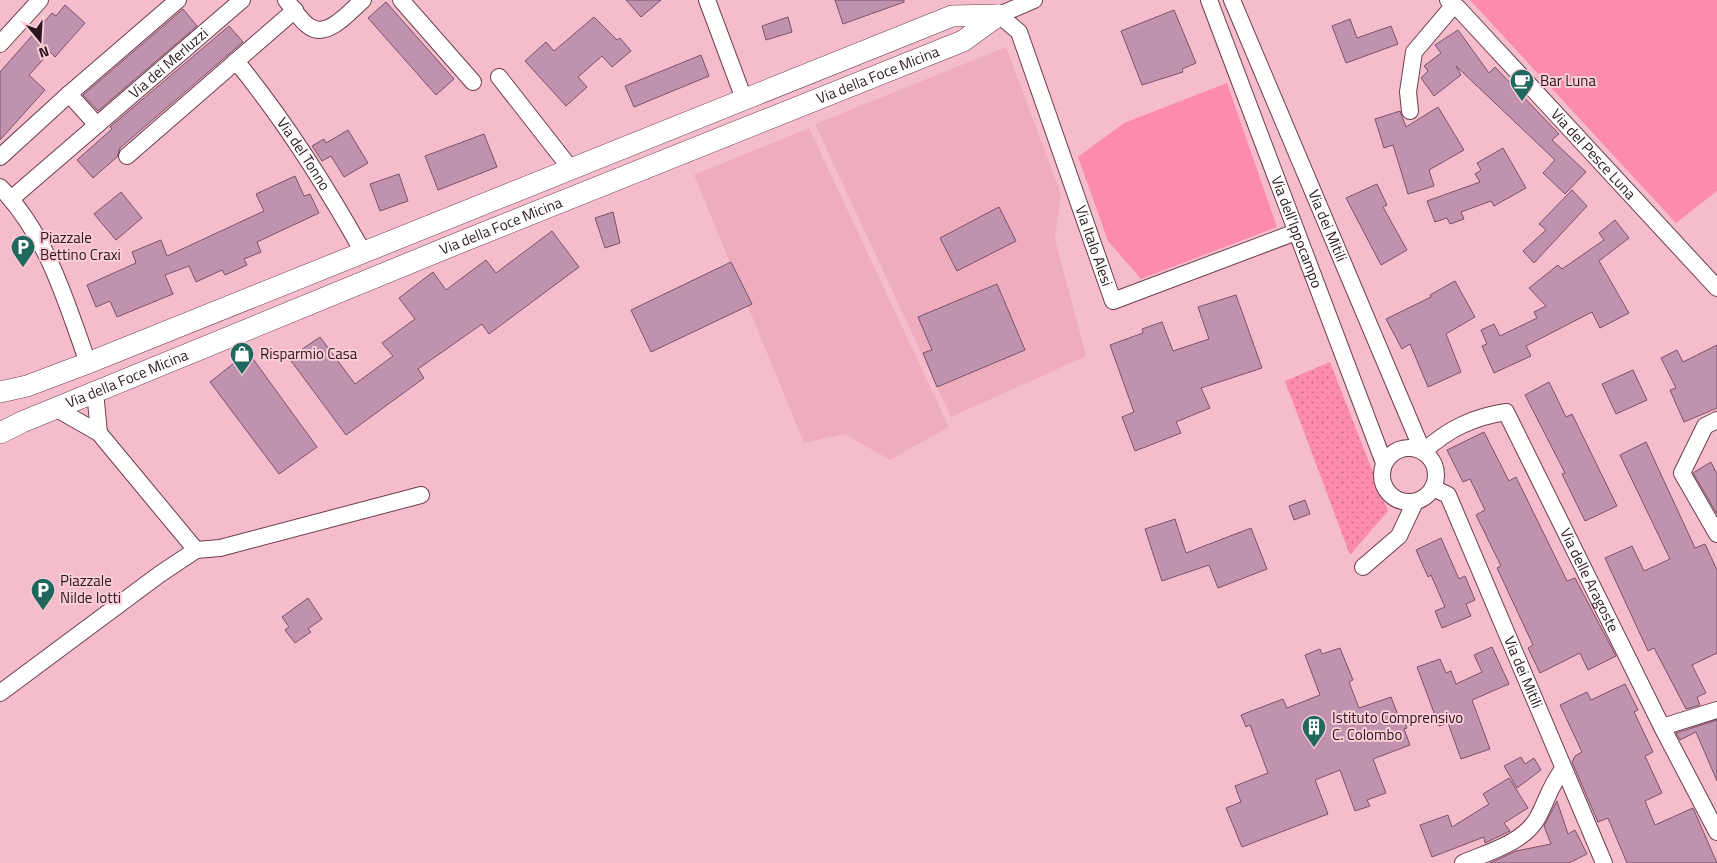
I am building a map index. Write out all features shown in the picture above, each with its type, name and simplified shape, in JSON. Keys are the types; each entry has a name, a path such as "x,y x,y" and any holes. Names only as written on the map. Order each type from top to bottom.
{"street":[{"path":"0,44 40,0"},
{"path":"0,157 69,94 178,0"},
{"name":"Via dei Merluzzi","path":"6,193 97,125 240,0"},
{"path":"127,156 236,61 291,5 310,28 319,30 329,28 364,0"},
{"path":"401,0 473,82"},
{"path":"707,0 744,99"},
{"path":"977,0 999,7"},
{"name":"Via della Foce Micina","path":"0,392 27,386 88,363 952,16 1034,0"},
{"name":"Via dell'Ippocampo","path":"1209,0 1384,463"},
{"name":"Via dei Mitili","path":"1232,0 1423,452"},
{"path":"1410,112 1408,92 1414,52 1451,2"},
{"name":"Via del Pesce Luna","path":"1451,2 1716,284"},
{"name":"Via della Foce Micina","path":"0,433 55,408 461,242 963,42 999,7"},
{"name":"Via Italo Alesi","path":"999,7 1020,32 1113,301 1296,232"},
{"name":"Via del Tonno","path":"236,61 273,107 304,153 363,252"},
{"path":"499,77 571,169"},
{"path":"69,94 97,125"},
{"path":"6,193 30,222 44,248 60,284 88,363"},
{"path":"450,216 461,242"},
{"path":"95,392 99,433"},
{"path":"55,408 99,433 196,550"},
{"name":"Via delle Aragoste","path":"1423,452 1438,438 1456,427 1482,416 1506,412 1662,727 1717,832"},
{"path":"1717,420 1705,426 1682,472 1717,534"},
{"path":"1409,448 1423,452 1434,464 1436,481 1433,488 1428,495 1415,502 1400,501 1388,492 1382,478 1384,463 1394,452 1401,449 1409,448"},
{"name":"Via dei Mitili","path":"1433,488 1448,495 1604,863"},
{"path":"0,693 196,550 220,548 421,495"},
{"path":"1363,567 1399,536 1415,502"},
{"path":"1662,727 1717,710"},
{"path":"1463,863 1515,840 1538,819 1550,786 1563,769"}],"shaded area":[{"path":"1470,0 1717,0 1717,191 1676,223"},
{"path":"1006,47 1061,194 1055,239 1086,356 951,417 815,124"},
{"path":"1227,83 1277,227 1141,279 1108,241 1078,157 1124,123"},
{"path":"809,128 949,427 890,460 845,434 804,443 694,175"},
{"path":"1330,362 1388,511 1350,555 1285,381"}],"building":[{"path":"626,0 661,0 641,17"},
{"path":"835,0 904,0 904,2 843,24"},
{"path":"386,2 454,79 436,95 368,18"},
{"path":"65,5 85,23 55,57 50,52 29,75 45,90 0,140 0,72 52,13 56,16"},
{"path":"183,9 197,26 98,111 83,95"},
{"path":"1174,10 1196,63 1182,69 1183,72 1142,85 1121,31"},
{"path":"594,17 617,40 620,38 631,51 612,67 602,56 578,77 587,87 566,106 525,61 546,42 554,51"},
{"path":"788,17 792,32 766,40 762,26"},
{"path":"1350,19 1357,38 1391,26 1398,44 1346,63 1332,26"},
{"path":"229,26 243,42 120,148 117,157 93,178 77,160 112,129 110,127"},
{"path":"1458,30 1489,73 1495,67 1559,134 1552,140 1586,172 1565,194 1543,173 1555,160 1456,66 1461,75 1434,96 1421,78 1428,71 1424,66 1441,53 1435,45"},
{"path":"701,55 709,76 634,107 625,86"},
{"path":"1438,107 1464,150 1429,170 1434,186 1408,194 1393,145 1384,148 1375,119 1400,111 1406,127"},
{"path":"348,130 368,163 344,177 331,156 322,161 312,146 324,139 326,143"},
{"path":"484,134 497,167 438,190 425,156"},
{"path":"1503,148 1526,188 1494,206 1491,201 1461,212 1464,219 1450,224 1447,218 1435,222 1427,201 1480,182 1475,174 1481,170 1477,163"},
{"path":"399,174 408,201 380,211 370,184"},
{"path":"295,176 304,196 310,194 319,213 257,242 261,252 244,259 247,265 225,275 222,270 196,282 189,266 165,275 173,294 117,317 110,301 96,307 87,285 136,263 132,252 161,240 167,256 264,211 256,194"},
{"path":"1377,184 1387,205 1383,207 1407,250 1381,265 1346,198"},
{"path":"1572,190 1587,206 1534,263 1523,251 1546,230 1539,224"},
{"path":"121,192 142,218 116,240 94,214"},
{"path":"999,207 1016,241 957,271 940,238"},
{"path":"613,212 620,243 605,248 595,218"},
{"path":"1615,220 1629,238 1599,261 1629,313 1600,328 1592,312 1526,346 1531,356 1494,373 1482,346 1487,344 1481,330 1494,324 1500,336 1537,318 1534,312 1546,306 1529,288 1558,265 1562,269 1604,240 1599,233"},
{"path":"552,231 579,267 489,334 482,324 418,369 424,378 346,435 289,358 320,337 355,384 393,356 382,343 415,319 399,298 433,272 446,290 486,260 496,273"},
{"path":"731,262 752,304 651,352 631,310"},
{"path":"1455,281 1475,317 1446,334 1461,372 1428,387 1410,344 1402,349 1386,319 1431,297 1430,295"},
{"path":"997,284 1025,350 937,387 923,353 932,350 918,317"},
{"path":"1236,295 1262,368 1201,388 1210,408 1176,422 1181,433 1135,451 1122,417 1134,412 1110,345 1143,333 1142,329 1162,322 1173,351 1209,339 1198,307"},
{"path":"1717,345 1717,408 1684,422 1670,390 1676,388 1661,358 1677,350 1683,362"},
{"path":"248,352 317,447 279,474 210,382"},
{"path":"1633,370 1647,400 1616,414 1602,384"},
{"path":"1549,382 1566,417 1572,414 1617,506 1585,521 1562,474 1565,473 1525,395"},
{"path":"1484,432 1509,481 1516,477 1567,581 1575,578 1616,656 1588,670 1580,653 1540,673 1528,648 1533,645 1497,568 1501,566 1476,515 1485,510 1470,479 1463,482 1447,450"},
{"path":"1646,442 1695,548 1705,544 1717,570 1717,653 1692,665 1706,693 1697,697 1700,705 1686,709 1654,648 1648,651 1605,558 1632,546 1644,571 1670,559 1620,455"},
{"path":"1711,462 1717,474 1717,514 1693,473"},
{"path":"1305,500 1310,514 1294,520 1289,506"},
{"path":"1175,519 1186,553 1251,528 1267,569 1218,588 1209,565 1162,581 1145,529"},
{"path":"1441,538 1459,579 1465,576 1475,600 1466,604 1471,616 1442,628 1435,611 1445,607 1431,575 1428,577 1416,550"},
{"path":"308,598 322,619 308,629 311,632 295,643 285,630 289,627 282,617"},
{"path":"1492,647 1509,684 1472,700 1490,749 1461,759 1448,723 1439,726 1417,667 1440,659 1446,673 1451,671 1456,684 1482,672 1474,655"},
{"name":"Istituto Comprensivo C. Colombo","path":"1340,648 1353,680 1349,682 1359,708 1391,697 1398,715 1402,714 1407,728 1404,729 1410,745 1373,759 1386,793 1367,800 1370,806 1355,811 1340,770 1315,780 1328,814 1242,847 1226,808 1241,802 1235,786 1268,773 1250,725 1246,727 1241,715 1283,699 1287,708 1320,695 1305,655 1320,649 1322,654"},
{"path":"1625,684 1638,710 1634,712 1653,752 1645,756 1662,793 1645,801 1655,825 1693,808 1717,863 1627,863 1608,818 1598,822 1572,762 1575,756 1582,752 1560,705 1587,692 1591,700"},
{"path":"1717,720 1717,781 1696,732 1680,740 1676,733"},
{"path":"1521,757 1525,764 1534,758 1541,770 1517,788 1504,766"},
{"path":"1509,778 1528,808 1504,823 1510,831 1485,843 1484,837 1432,857 1420,825 1448,815 1452,827 1489,804 1483,794"},
{"path":"1557,801 1568,834 1575,830 1587,854 1569,863 1490,863 1516,851 1551,844 1544,826"}],"place":[{"name":"Bar Luna","path":"1522,102"},
{"name":"Piazzale Bettino Craxi","path":"23,268"},
{"name":"Risparmio Casa","path":"242,375"},
{"name":"Piazzale Nilde Iotti","path":"43,611"},
{"name":"Istituto Comprensivo C. Colombo","path":"1314,748"}]}
